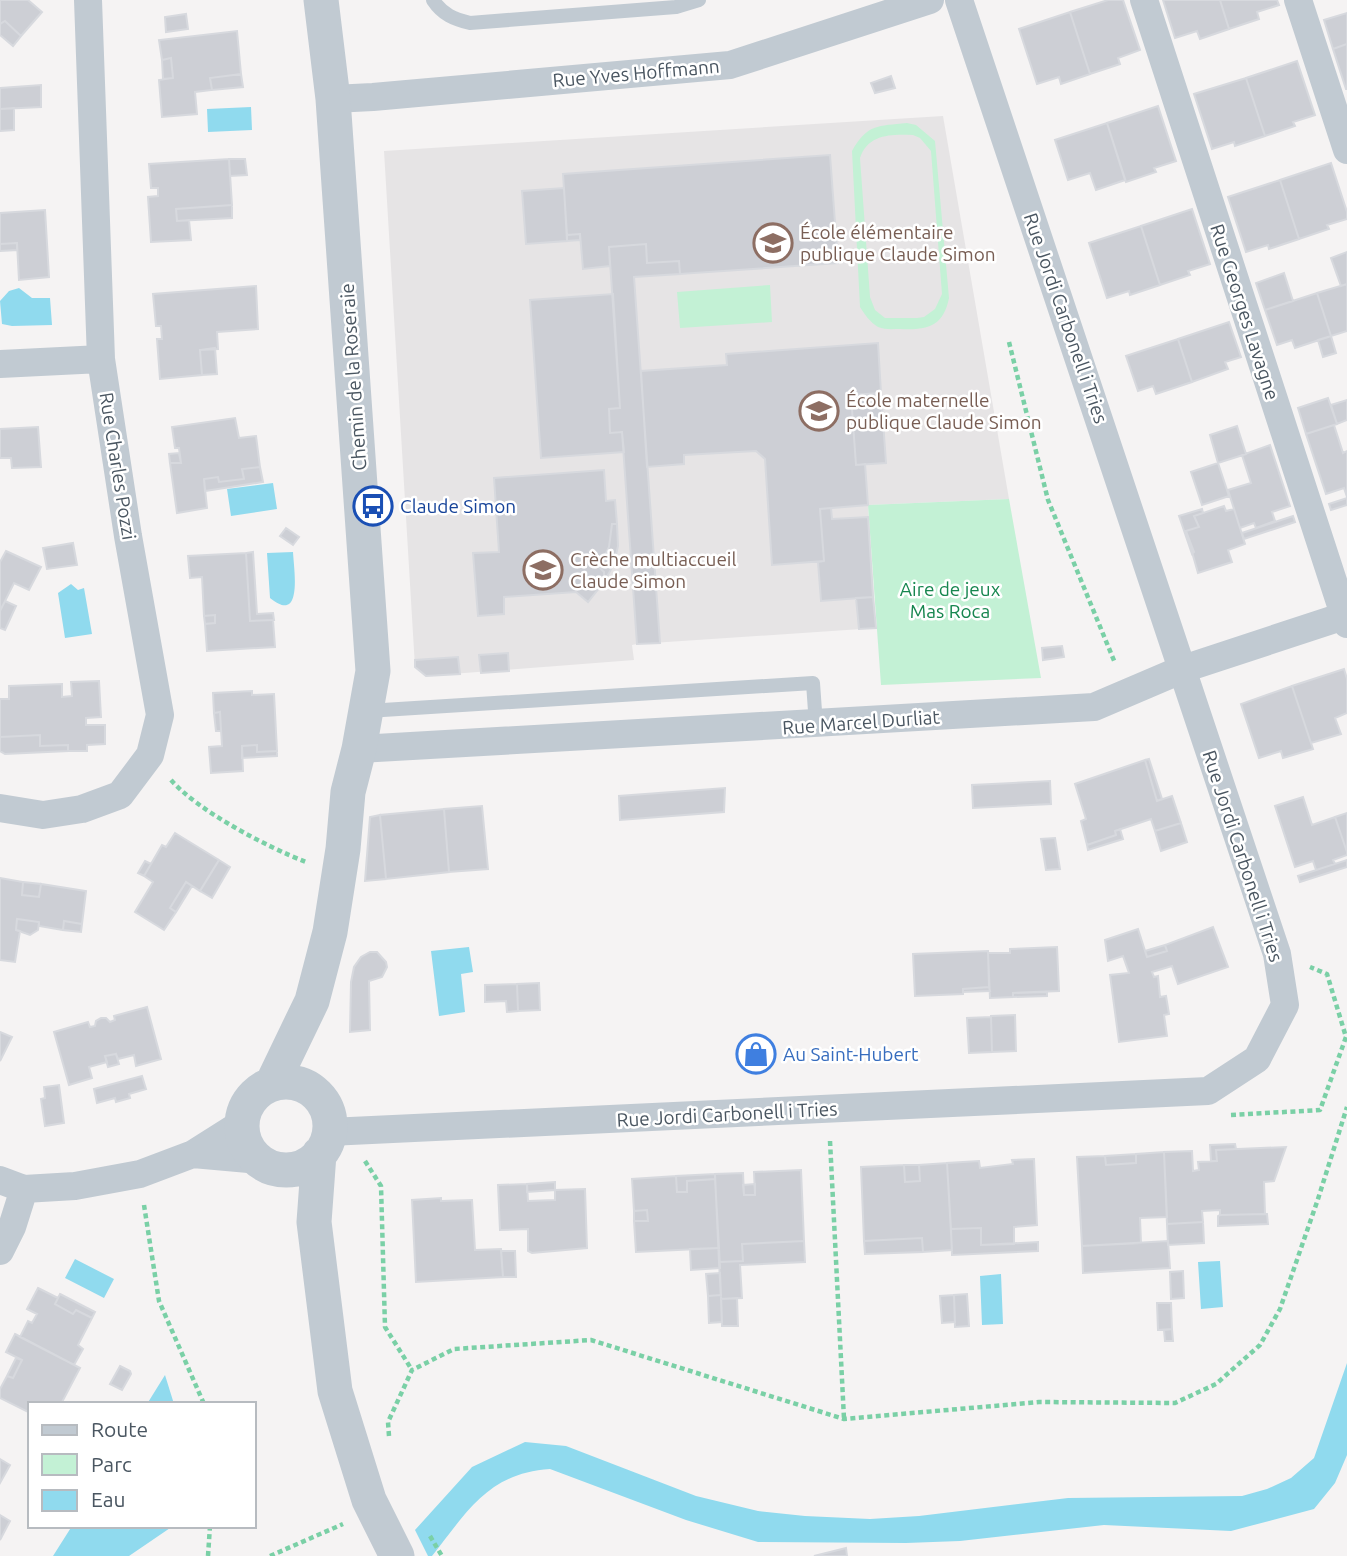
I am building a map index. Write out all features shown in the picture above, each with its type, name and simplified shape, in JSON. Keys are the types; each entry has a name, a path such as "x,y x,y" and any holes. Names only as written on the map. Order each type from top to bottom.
{"street":[{"name":"Rue Charles Pozzi","path":"0,808 43,815 82,809 120,795 150,755 160,715 128,536 101,359 88,0"},
{"name":"Chemin de la Roseraie","path":"272,1084 312,1001 330,932 343,849 348,792 373,671 333,99 321,0"},
{"name":"Rue Yves Hoffmann","path":"333,99 730,65 930,0"},
{"name":"Rue Jordi Carbonell i Tries","path":"325,1143 828,1109 1209,1091 1257,1059 1285,1005 1277,954 959,0"},
{"name":"Rue Georges Lavagne","path":"1144,0 1346,618"},
{"path":"1298,0 1347,150"},
{"path":"0,364 101,359"},
{"name":"Rue Marcel Durliat","path":"359,749 816,725 1094,707 1183,669 1346,618"},
{"name":"Chemin de la Roseraie","path":"312,1001 312,1090"},
{"path":"314,1222 294,1192 249,1150 243,1137 244,1110 260,1090 272,1084 299,1084 312,1090 326,1108 325,1143 314,1222 335,1391 366,1491 397,1556"},
{"path":"0,1251 12,1227 12,1185 75,1186 140,1174 193,1154 242,1123"},
{"path":"193,1154 265,1163 283,1170 309,1163 325,1143"}],"lane":[{"path":"433,0 439,9 452,19 470,23 676,7 699,0"},
{"path":"366,711 813,682 816,725"}],"path":[{"path":"1009,342 1048,500 1099,620 1126,693"},
{"path":"150,755 183,793 272,849 311,864"},
{"path":"1228,1115 1320,1110 1347,1037 1327,974"},
{"path":"270,1556 343,1524 390,1457 388,1422 412,1370 454,1349 591,1340 844,1419 1039,1402 1175,1403 1216,1384 1260,1345 1280,1309 1347,1107"},
{"path":"828,1109 844,1419"},
{"path":"325,1143 364,1160 381,1186 385,1327 412,1370"},
{"path":"140,1174 159,1301 203,1402"},
{"path":"208,1556 211,1528"}],"shaded area":[{"path":"943,116 1009,499 868,505 876,628 637,644 632,645 634,660 426,676 415,667 384,151"}],"green space":[{"path":"907,123 916,125 935,141 949,298 942,316 932,325 918,329 889,329 878,327 860,307 852,151 868,131 881,126","holes":["913,135 920,138 931,151 942,294 935,309 924,317 885,318 875,310 870,297 860,158 869,144 881,137"]},
{"path":"770,285 772,322 680,328 677,292"},
{"name":"Aire de jeux Mas Roca","path":"1009,499 1041,678 881,685 868,505"}],"water":[{"path":"251,107 252,130 208,132 207,109"},
{"path":"19,288 32,298 50,298 52,325 2,324 0,301 9,291"},
{"path":"273,483 277,509 231,516 227,489"},
{"path":"293,552 294,592 288,605 281,605 270,598 267,553"},
{"path":"71,584 78,590 84,588 92,634 65,638 58,593"},
{"path":"469,947 473,972 461,974 465,1012 439,1016 431,951"},
{"path":"75,1259 114,1279 104,1298 65,1278"},
{"path":"1220,1261 1223,1307 1201,1309 1198,1262"},
{"path":"1001,1274 1003,1324 982,1325 980,1276"},
{"path":"1347,1363 1347,1455 1335,1483 1314,1509 1231,1531 1104,1525 960,1541 758,1542 686,1520 550,1469 510,1478 495,1487 468,1510 432,1556 428,1556 415,1530 472,1467 525,1442 566,1446 696,1496 758,1511 805,1516 870,1519 919,1516 1068,1498 1242,1496 1291,1478 1314,1458"},
{"path":"165,1375 173,1402 148,1402"},
{"path":"71,1528 170,1528 129,1556 53,1556"}],"building":[{"path":"0,0 28,0 42,12 21,36 5,21 0,24"},
{"path":"1108,0 1123,0 1140,50 1118,58 1120,64 1090,74 1070,12"},
{"path":"1163,0 1220,0 1229,29 1200,39 1197,31 1175,38"},
{"path":"1220,0 1277,0 1279,5 1257,12 1259,19 1229,29"},
{"path":"1070,12 1090,74 1061,84 1059,77 1037,84 1019,29"},
{"path":"1347,13 1347,44 1333,49 1324,20"},
{"path":"186,14 188,29 166,32 165,17"},
{"path":"5,21 21,36 13,46 0,35 0,24"},
{"path":"237,31 241,74 210,78 212,90 195,92 197,114 162,117 159,80 173,78 171,58 162,60 159,40"},
{"path":"1347,44 1347,89 1346,89 1333,49"},
{"path":"171,58 173,78 163,79 162,60"},
{"path":"1297,61 1315,115 1293,122 1295,126 1265,136 1246,78"},
{"path":"241,74 243,87 212,90 210,78"},
{"path":"891,76 895,88 875,93 871,83"},
{"path":"1246,78 1265,136 1235,146 1234,142 1212,149 1194,94"},
{"path":"41,85 41,107 0,109 0,88"},
{"path":"1158,106 1176,161 1154,168 1156,172 1126,182 1107,123"},
{"path":"14,108 14,130 0,131 0,109"},
{"path":"1107,123 1125,180 1096,190 1090,173 1068,180 1055,140"},
{"path":"830,155 838,263 680,274 679,261 647,263 646,244 609,247 610,266 583,269 580,234 567,235 563,174"},
{"path":"229,159 245,159 247,175 230,176"},
{"path":"229,159 232,205 176,209 177,221 189,220 191,240 151,242 148,197 158,196 158,188 151,188 149,164"},
{"path":"1331,163 1347,219 1327,225 1329,229 1299,239 1280,180"},
{"path":"1280,180 1299,239 1269,249 1268,245 1246,252 1228,197"},
{"path":"564,188 567,241 526,244 522,191"},
{"path":"232,205 232,218 177,221 176,209"},
{"path":"1192,209 1210,264 1188,271 1190,275 1160,285 1141,226"},
{"path":"45,210 49,277 19,280 17,243 0,244 0,213"},
{"path":"1141,226 1160,285 1130,295 1129,291 1107,298 1089,243"},
{"path":"580,234 580,240 567,241 567,235"},
{"path":"17,243 17,250 0,251 0,244"},
{"path":"646,244 647,263 679,261 680,274 634,277 660,643 637,644 622,432 610,433 609,409 620,408 609,247"},
{"path":"1347,252 1347,284 1341,286 1331,258"},
{"path":"1284,273 1293,301 1265,310 1256,283"},
{"path":"1347,284 1347,331 1331,336 1317,293"},
{"path":"256,286 258,329 217,332 218,349 200,350 202,375 160,379 157,339 162,339 161,326 156,326 153,294"},
{"path":"1317,293 1331,336 1295,348 1292,340 1277,345 1265,310"},
{"path":"613,294 620,408 609,409 610,433 622,432 624,452 541,458 530,300"},
{"path":"1229,322 1241,357 1225,362 1228,369 1192,382 1178,339"},
{"path":"1331,336 1336,353 1323,357 1318,340"},
{"path":"1178,339 1192,382 1156,394 1153,386 1138,391 1126,356"},
{"path":"878,343 881,393 851,395 856,465 865,464 868,505 820,509 824,561 772,565 765,459 756,451 684,455 684,464 647,467 641,371 727,365 726,354"},
{"path":"215,348 217,374 202,375 200,350"},
{"path":"881,393 886,463 856,465 851,395"},
{"path":"1328,398 1337,424 1306,434 1298,408"},
{"path":"1347,400 1347,420 1337,424 1331,405"},
{"path":"235,418 239,438 256,436 260,467 242,469 244,479 219,482 218,477 204,479 207,508 177,513 170,463 181,463 179,448 175,448 172,427"},
{"path":"1334,425 1343,453 1347,451 1347,497 1344,488 1326,494 1306,434"},
{"path":"1237,426 1246,454 1218,463 1210,435"},
{"path":"38,427 41,467 12,468 11,458 0,458 0,429"},
{"path":"1270,445 1290,506 1272,512 1275,521 1256,528 1254,523 1240,528 1228,490 1251,483 1242,455"},
{"path":"179,453 181,463 170,463 169,454"},
{"path":"1218,463 1229,496 1202,505 1191,472"},
{"path":"260,467 263,482 205,491 204,479 218,477 219,482 244,479 242,469"},
{"name":"Crèche multiaccueil Claude Simon","path":"604,470 606,501 615,500 617,524 612,524 609,547 599,567 604,572 604,582 588,602 576,592 504,597 504,614 478,616 473,553 499,552 494,478"},
{"path":"1347,498 1347,505 1331,510 1329,504"},
{"path":"1224,506 1226,511 1234,509 1245,544 1228,550 1232,562 1198,573 1186,531 1199,527 1194,516"},
{"path":"831,508 832,519 868,517 873,597 821,601 818,562 824,561 820,509"},
{"path":"1202,509 1203,513 1194,516 1199,527 1186,531 1194,552 1192,554 1179,516"},
{"path":"1293,516 1295,522 1244,539 1242,533"},
{"path":"612,524 617,524 618,546 614,564 604,582 604,572 599,567 609,547"},
{"path":"286,528 299,537 293,545 280,536"},
{"path":"73,543 77,565 47,569 43,548"},
{"path":"6,551 41,567 29,590 14,583 0,611 0,562"},
{"path":"253,552 257,614 273,613 274,620 250,621 246,553"},
{"path":"246,553 250,621 273,620 275,647 207,651 205,624 215,623 215,615 204,616 202,577 190,578 188,556"},
{"path":"873,597 876,628 859,629 856,598"},
{"path":"5,601 16,606 5,630 0,628 0,611"},
{"path":"215,615 215,623 205,624 204,616"},
{"path":"1062,646 1064,657 1043,660 1042,648"},
{"path":"508,653 509,671 481,673 479,655"},
{"path":"458,657 460,674 426,676 415,667 415,660"},
{"path":"1344,669 1347,679 1347,713 1335,718 1341,734 1311,743 1292,686"},
{"path":"99,681 101,717 86,718 86,725 105,725 105,744 87,745 87,751 68,751 68,745 40,746 40,735 0,737 0,699 9,699 9,686 62,684 62,697 72,696 71,682"},
{"path":"1292,686 1313,749 1283,758 1281,751 1259,758 1241,704"},
{"path":"252,691 252,695 274,694 277,751 257,752 257,745 242,746 243,771 211,773 209,747 222,746 220,712 214,713 213,693"},
{"path":"220,712 221,731 216,731 214,713"},
{"path":"40,735 40,746 68,745 68,751 5,754 0,751 0,737"},
{"path":"257,745 257,752 277,751 277,756 242,758 242,746"},
{"path":"1149,759 1162,799 1157,801 1145,760"},
{"path":"1145,760 1157,801 1172,796 1181,823 1155,831 1151,819 1115,831 1116,835 1087,845 1081,821 1086,819 1075,784"},
{"path":"1050,781 1051,804 973,808 972,785"},
{"path":"725,788 724,812 620,820 619,796"},
{"path":"1303,797 1312,825 1335,817 1347,855 1333,860 1335,864 1316,870 1313,861 1295,867 1275,806"},
{"path":"482,806 488,869 449,872 444,809"},
{"path":"444,809 449,872 386,879 380,815"},
{"path":"1347,813 1347,852 1335,817"},
{"path":"380,815 386,879 365,881 370,817"},
{"path":"1181,823 1187,842 1161,851 1155,831"},
{"path":"1120,829 1123,839 1088,850 1087,845 1116,835 1115,831"},
{"path":"175,833 219,860 200,891 186,882 170,908 176,912 164,930 135,912 153,882 144,876 162,845 166,847"},
{"path":"1055,838 1060,869 1046,870 1041,839"},
{"path":"219,860 230,867 212,898 200,891"},
{"path":"1347,860 1347,867 1300,882 1298,876"},
{"path":"145,861 151,864 144,876 138,873"},
{"path":"0,878 23,882 22,895 39,897 41,884 86,891 82,924 64,921 63,930 39,926 39,922 17,919 16,930 20,931 15,962 0,960"},
{"path":"23,882 41,884 39,897 22,895"},
{"path":"186,882 192,886 176,912 170,908"},
{"path":"17,919 39,922 38,930 30,935 16,930"},
{"path":"64,921 82,924 81,932 63,930"},
{"path":"1213,927 1228,967 1178,984 1172,966 1152,972 1154,977 1158,976 1160,997 1166,996 1169,1014 1164,1015 1167,1036 1119,1042 1110,975 1129,973 1123,956 1108,961 1105,940 1138,929 1147,957 1167,951 1165,945"},
{"path":"1165,945 1167,951 1147,957 1145,951"},
{"path":"1057,947 1059,991 1013,993 1013,997 990,998 988,953"},
{"path":"988,951 989,987 963,989 963,994 915,996 913,954"},
{"path":"377,952 387,967 382,977 369,981 370,1030 350,1032 354,967 361,957"},
{"path":"539,983 540,1010 518,1011 517,984"},
{"path":"517,984 518,1011 507,1012 506,1001 485,1002 485,985"},
{"path":"989,987 990,991 963,992 963,989"},
{"path":"1047,992 1047,996 1013,997 1013,993"},
{"path":"147,1007 161,1059 136,1066 134,1055 118,1059 116,1054 105,1056 107,1062 89,1067 92,1078 69,1085 54,1032 88,1022 90,1027 95,1026 96,1021 101,1018 110,1022 115,1020 114,1016"},
{"path":"1015,1015 1016,1051 992,1052 991,1016"},
{"path":"991,1017 992,1052 969,1053 967,1018"},
{"path":"0,1032 12,1037 0,1061"},
{"path":"116,1054 119,1064 108,1067 105,1056"},
{"path":"142,1076 146,1089 129,1094 130,1098 116,1102 115,1098 97,1103 94,1089"},
{"path":"59,1085 64,1123 45,1126 41,1099 45,1098 44,1087"},
{"path":"1235,1144 1236,1149 1216,1150 1217,1161 1211,1161 1210,1145"},
{"path":"1286,1147 1274,1181 1264,1182 1265,1214 1220,1215 1220,1210 1202,1211 1203,1222 1167,1224 1164,1152 1192,1151 1193,1171 1199,1170 1198,1162 1217,1161 1216,1150"},
{"path":"1164,1152 1167,1217 1140,1218 1141,1243 1082,1246 1077,1157 1105,1156 1106,1165 1136,1163 1136,1154"},
{"path":"1136,1154 1136,1163 1106,1165 1105,1156"},
{"path":"1034,1159 1037,1225 1014,1227 1014,1244 981,1245 981,1228 951,1229 947,1163 979,1161 980,1168 1013,1164 1012,1160"},
{"path":"947,1163 952,1250 923,1252 922,1238 864,1241 861,1167 904,1165 905,1182 920,1181 919,1165"},
{"path":"904,1165 919,1165 920,1181 905,1182"},
{"path":"801,1170 804,1241 742,1244 743,1261 719,1262 715,1174 743,1173 744,1195 755,1195 754,1172"},
{"path":"715,1174 715,1179 687,1181 687,1192 677,1192 676,1176"},
{"path":"676,1176 677,1192 687,1192 687,1181 715,1179 719,1248 636,1252 634,1221 648,1221 647,1210 634,1211 632,1179"},
{"path":"555,1182 555,1190 527,1192 527,1184"},
{"path":"527,1184 528,1201 555,1200 555,1190 585,1189 587,1248 532,1253 528,1251 528,1229 500,1230 498,1185"},
{"path":"755,1184 755,1195 744,1195 743,1185"},
{"path":"441,1198 441,1201 472,1200 475,1250 501,1249 503,1277 416,1282 412,1200"},
{"path":"647,1210 648,1221 634,1221 634,1211"},
{"path":"1267,1214 1268,1224 1218,1226 1220,1215"},
{"path":"1203,1222 1204,1243 1168,1245 1167,1224"},
{"path":"981,1228 981,1245 1038,1242 1038,1251 952,1255 951,1229"},
{"path":"922,1238 923,1252 865,1254 864,1241"},
{"path":"804,1241 805,1262 740,1265 742,1298 721,1299 719,1262 743,1261 742,1244"},
{"path":"1168,1241 1170,1268 1083,1273 1082,1246"},
{"path":"719,1248 720,1268 691,1270 690,1249"},
{"path":"501,1251 515,1251 516,1277 503,1277"},
{"path":"1183,1271 1184,1298 1171,1299 1170,1272"},
{"path":"720,1273 721,1295 708,1296 706,1274"},
{"path":"38,1288 58,1298 55,1304 73,1314 76,1310 92,1318 78,1345 83,1349 74,1365 20,1337 28,1321 32,1323 37,1314 27,1309"},
{"path":"60,1294 95,1312 92,1318 76,1310 73,1314 55,1304"},
{"path":"967,1294 969,1326 955,1327 954,1295"},
{"path":"721,1295 722,1322 709,1323 708,1296"},
{"path":"954,1295 955,1322 942,1323 940,1296"},
{"path":"737,1298 738,1326 722,1326 721,1299"},
{"path":"1157,1303 1171,1303 1172,1329 1158,1330"},
{"path":"1172,1329 1173,1341 1165,1341 1164,1330"},
{"path":"15,1334 80,1368 62,1402 28,1402 28,1412 0,1398 0,1389 7,1376 13,1378 22,1360 6,1352"},
{"path":"16,1358 22,1360 13,1378 7,1376"},
{"path":"120,1366 131,1374 122,1390 110,1384"},
{"path":"0,1459 10,1465 0,1483"},
{"path":"0,1515 10,1521 0,1540"},
{"path":"846,1548 847,1556 814,1556"}],"place":[{"name":"École élémentaire publique Claude Simon","path":"773,243"},
{"name":"École maternelle publique Claude Simon","path":"819,411"},
{"name":"Claude Simon","path":"373,506"},
{"name":"Crèche multiaccueil Claude Simon","path":"543,570"},
{"name":"Au Saint-Hubert","path":"756,1054"}]}
